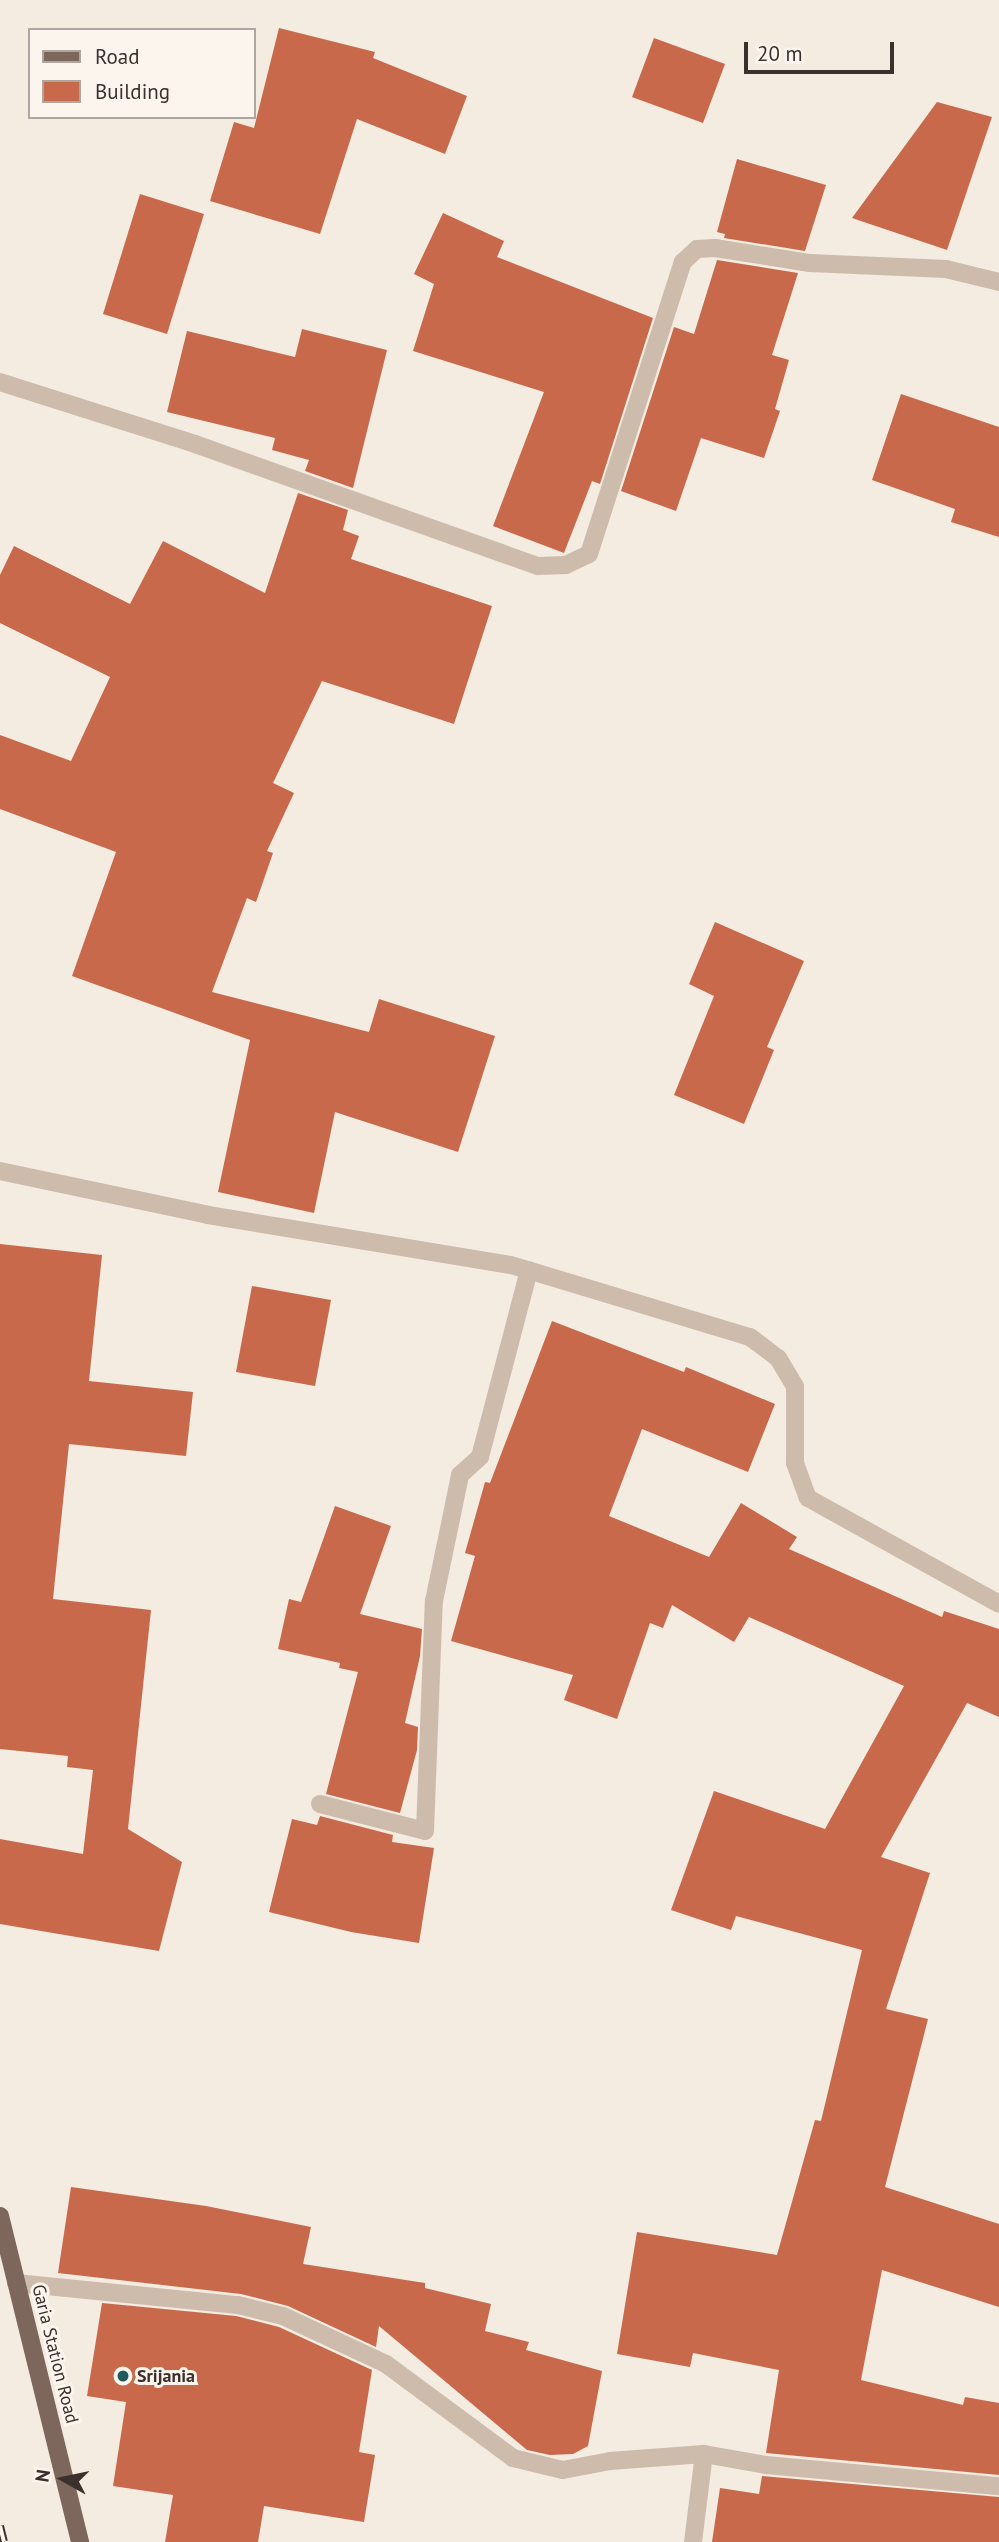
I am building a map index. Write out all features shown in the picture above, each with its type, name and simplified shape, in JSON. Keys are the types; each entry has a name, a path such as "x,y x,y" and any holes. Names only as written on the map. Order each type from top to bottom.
{"main road":[{"name":"Garia Station Road","path":"0,2216 80,2542"}],"street":[{"path":"0,382 195,444 538,566 566,565 589,554 683,262 697,249 715,248 810,263 946,270 999,282"},
{"path":"0,1171 208,1216 529,1270 750,1337 778,1358 795,1385 795,1463 808,1498 999,1604"},
{"path":"320,1804 425,1831 435,1601 460,1475 480,1457 529,1270"},
{"path":"16,2283 238,2305 283,2316 386,2364 513,2458 562,2470 610,2461 705,2454 766,2465 999,2486"},
{"path":"692,2542 705,2454"}],"building":[{"path":"279,28 375,52 373,58 467,96 445,154 357,119 320,234 210,201 234,122 254,128"},
{"path":"654,38 725,64 703,123 632,97"},
{"path":"937,102 992,117 947,250 852,218"},
{"path":"737,159 826,185 805,251 724,238 725,234 717,232"},
{"path":"140,194 204,214 167,334 103,314"},
{"path":"443,213 504,241 497,257 653,318 600,484 592,481 564,553 493,526 544,392 413,351 434,284 414,274"},
{"path":"717,260 798,273 772,355 789,360 775,409 780,411 764,458 701,438 676,511 621,491 674,327 694,334"},
{"path":"302,329 387,350 353,488 305,471 309,460 272,450 275,438 167,412 187,331 295,357"},
{"path":"901,394 999,427 999,537 951,522 955,509 872,480"},
{"path":"298,493 348,510 343,530 359,536 351,559 492,606 454,724 322,681 273,783 294,793 267,851 273,853 256,902 247,898 212,992 369,1032 379,999 495,1036 458,1152 335,1112 314,1213 218,1192 250,1040 72,976 116,852 0,809 0,735 71,761 110,677 0,623 0,575 14,546 130,604 163,541 265,593"},
{"path":"715,922 804,961 767,1047 774,1050 744,1124 674,1095 714,996 689,984"},
{"path":"0,1244 102,1255 89,1381 193,1392 186,1456 69,1444 53,1599 151,1610 128,1829 182,1862 159,1951 0,1924 0,1839 83,1854 93,1770 67,1767 68,1756 0,1749"},
{"path":"252,1286 331,1300 315,1386 236,1372"},
{"path":"552,1321 684,1372 686,1367 775,1404 748,1472 642,1429 609,1516 709,1557 741,1503 797,1537 789,1549 942,1617 944,1611 999,1629 999,1717 967,1703 881,1857 930,1873 886,2009 928,2019 885,2187 999,2224 999,2307 882,2270 861,2380 963,2405 965,2397 999,2403 999,2475 766,2453 779,2370 693,2353 690,2367 617,2354 637,2232 777,2255 815,2120 821,2121 862,1950 736,1916 731,1930 671,1910 714,1791 825,1829 904,1686 749,1617 734,1642 672,1605 663,1628 650,1623 617,1719 564,1700 573,1675 451,1641 475,1556 465,1553 485,1482 490,1483"},
{"path":"335,1506 391,1526 360,1614 422,1629 420,1656 405,1723 418,1727 417,1750 400,1813 326,1794 358,1672 339,1668 340,1663 278,1649 289,1599 301,1602"},
{"path":"320,1816 393,1835 392,1842 434,1848 419,1943 351,1932 269,1912 292,1819 317,1825"},
{"path":"71,2187 206,2206 311,2227 303,2264 425,2283 425,2288 491,2304 485,2331 529,2342 526,2350 602,2371 588,2446 573,2454 550,2455 527,2450 379,2326 376,2347 288,2306 241,2294 58,2273"},
{"path":"102,2303 236,2316 279,2327 372,2370 359,2452 375,2455 364,2522 264,2506 258,2542 165,2542 173,2495 113,2486 126,2402 87,2396"},
{"path":"762,2476 999,2497 999,2542 712,2542 720,2488 759,2494"}],"railway":[{"path":"0,2526 4,2542"}],"place":[{"name":"Srijania","path":"123,2376"}]}
